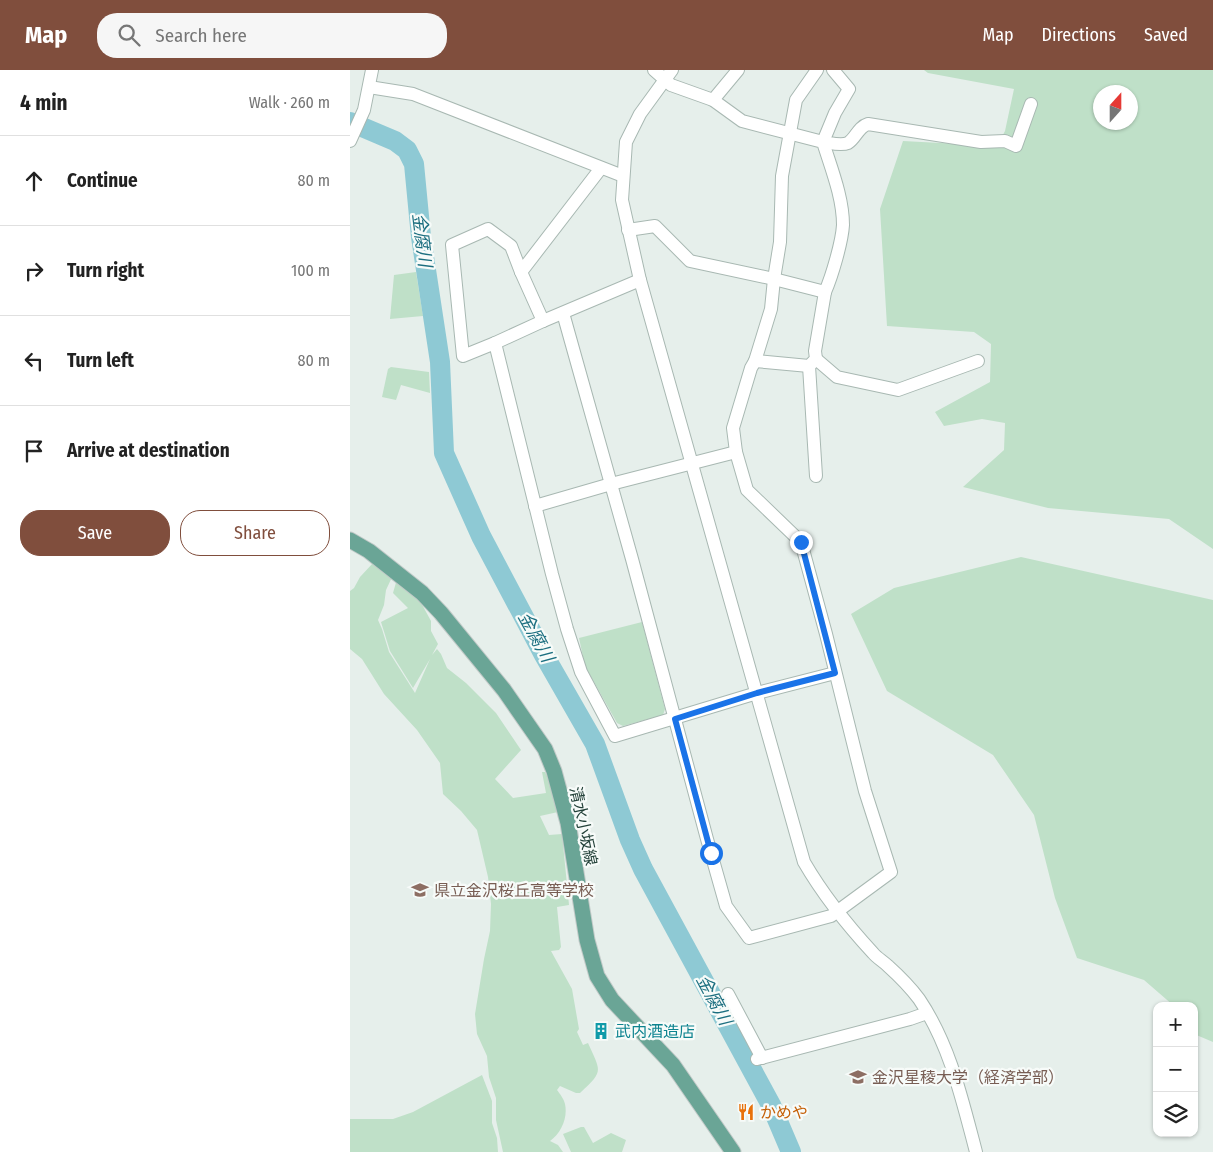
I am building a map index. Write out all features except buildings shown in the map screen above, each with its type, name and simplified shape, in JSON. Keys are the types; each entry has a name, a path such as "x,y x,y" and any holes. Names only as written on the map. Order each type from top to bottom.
{"main road":[{"name":"清水小坂線","path":"350,540 369,551 422,593 441,613 504,690 545,749 554,771 568,823 587,940 597,976 612,1000 674,1065 733,1152"}],"street":[{"path":"352,136 364,110 372,70"},
{"path":"654,70 668,74"},
{"path":"713,100 738,70"},
{"path":"563,313 726,906 749,938 831,916 891,872 865,791 801,542 747,490 736,452 734,428 771,308 780,242 782,176 796,100 818,70"},
{"path":"816,476 812,362 825,292 832,275 843,226 840,203 824,142 835,113 849,89 833,70"},
{"path":"668,74 671,85 713,100 742,121 789,134 841,144 848,142 862,126 868,124 981,142 1005,141 1016,146 1032,104"},
{"path":"668,74 640,114 626,142 622,200 640,280 804,862 815,882 874,955 887,965 918,998 927,1012 943,1043 959,1088 976,1152"},
{"path":"369,87 413,94 624,176"},
{"path":"522,272 601,168"},
{"path":"628,230 655,226 690,262 774,279 825,292"},
{"path":"543,321 511,246 488,229 452,246 463,356 495,344 543,321 640,280"},
{"path":"495,344 554,584 581,672 615,736 757,693 835,673"},
{"path":"755,361 812,362 837,377 898,390 978,361"},
{"path":"535,506 611,484 736,452"},
{"path":"728,994 759,1059 910,1019 927,1012"}],"green space":[{"path":"924,70 1213,70 1213,549 1169,519 1048,508 963,487 1004,450 1005,423 982,419 944,426 935,412 990,382 991,344 974,332 887,326 880,209 903,141 997,146 1005,131 1014,89 928,73"},
{"path":"416,272 423,316 390,319 394,275"},
{"path":"391,367 429,372 430,393 401,385 396,400 382,397 388,369"},
{"path":"1021,557 1213,600 1213,1042 1198,1036 1198,1002 1169,1002 1144,980 1077,958 1055,898 1034,815 993,755 887,691 851,614 894,588"},
{"path":"373,563 393,575 386,590 384,605 378,620 389,652 415,693 430,659 413,688 390,651 381,622 408,608 393,593 397,579 419,599 431,621 431,631 438,644 432,655 437,649 447,668 466,683 496,713 521,750 495,779 513,798 546,793 542,772 545,772 547,776 558,812 540,816 549,835 562,834 569,905 557,907 561,947 559,950 551,951 572,989 579,1029 577,1032 583,1045 588,1043 598,1066 597,1075 580,1093 560,1086 557,1090 562,1097 566,1109 560,1129 550,1141 558,1145 563,1152 503,1152 496,1120 496,1098 489,1077 487,1056 477,1034 475,1014 490,931 491,904 488,877 477,830 443,794 440,763 417,730 384,694 362,659 350,649 350,591"},
{"path":"642,622 665,709 663,715 623,726 617,723 585,666 579,638"},
{"path":"482,1075 492,1101 492,1123 497,1138 498,1152 350,1152 350,1119 393,1119 413,1112"},
{"path":"584,1127 593,1143 611,1133 626,1140 622,1152 571,1152 563,1134"}],"waterway":[{"name":"金腐川","path":"350,122 395,141 407,150 414,164 421,237 440,362 444,453 481,536 544,655 595,744 630,840 643,869 771,1105 791,1152"}],"place":[{"name":"県立金沢桜丘高等学校","path":"420,890"},
{"name":"武内酒造店","path":"601,1031"},
{"name":"金沢星稜大学（経済学部）","path":"858,1077"},
{"name":"かめや","path":"746,1112"}],"route":[{"path":"711,853 675,719 757,693 835,673 801,542"}]}
